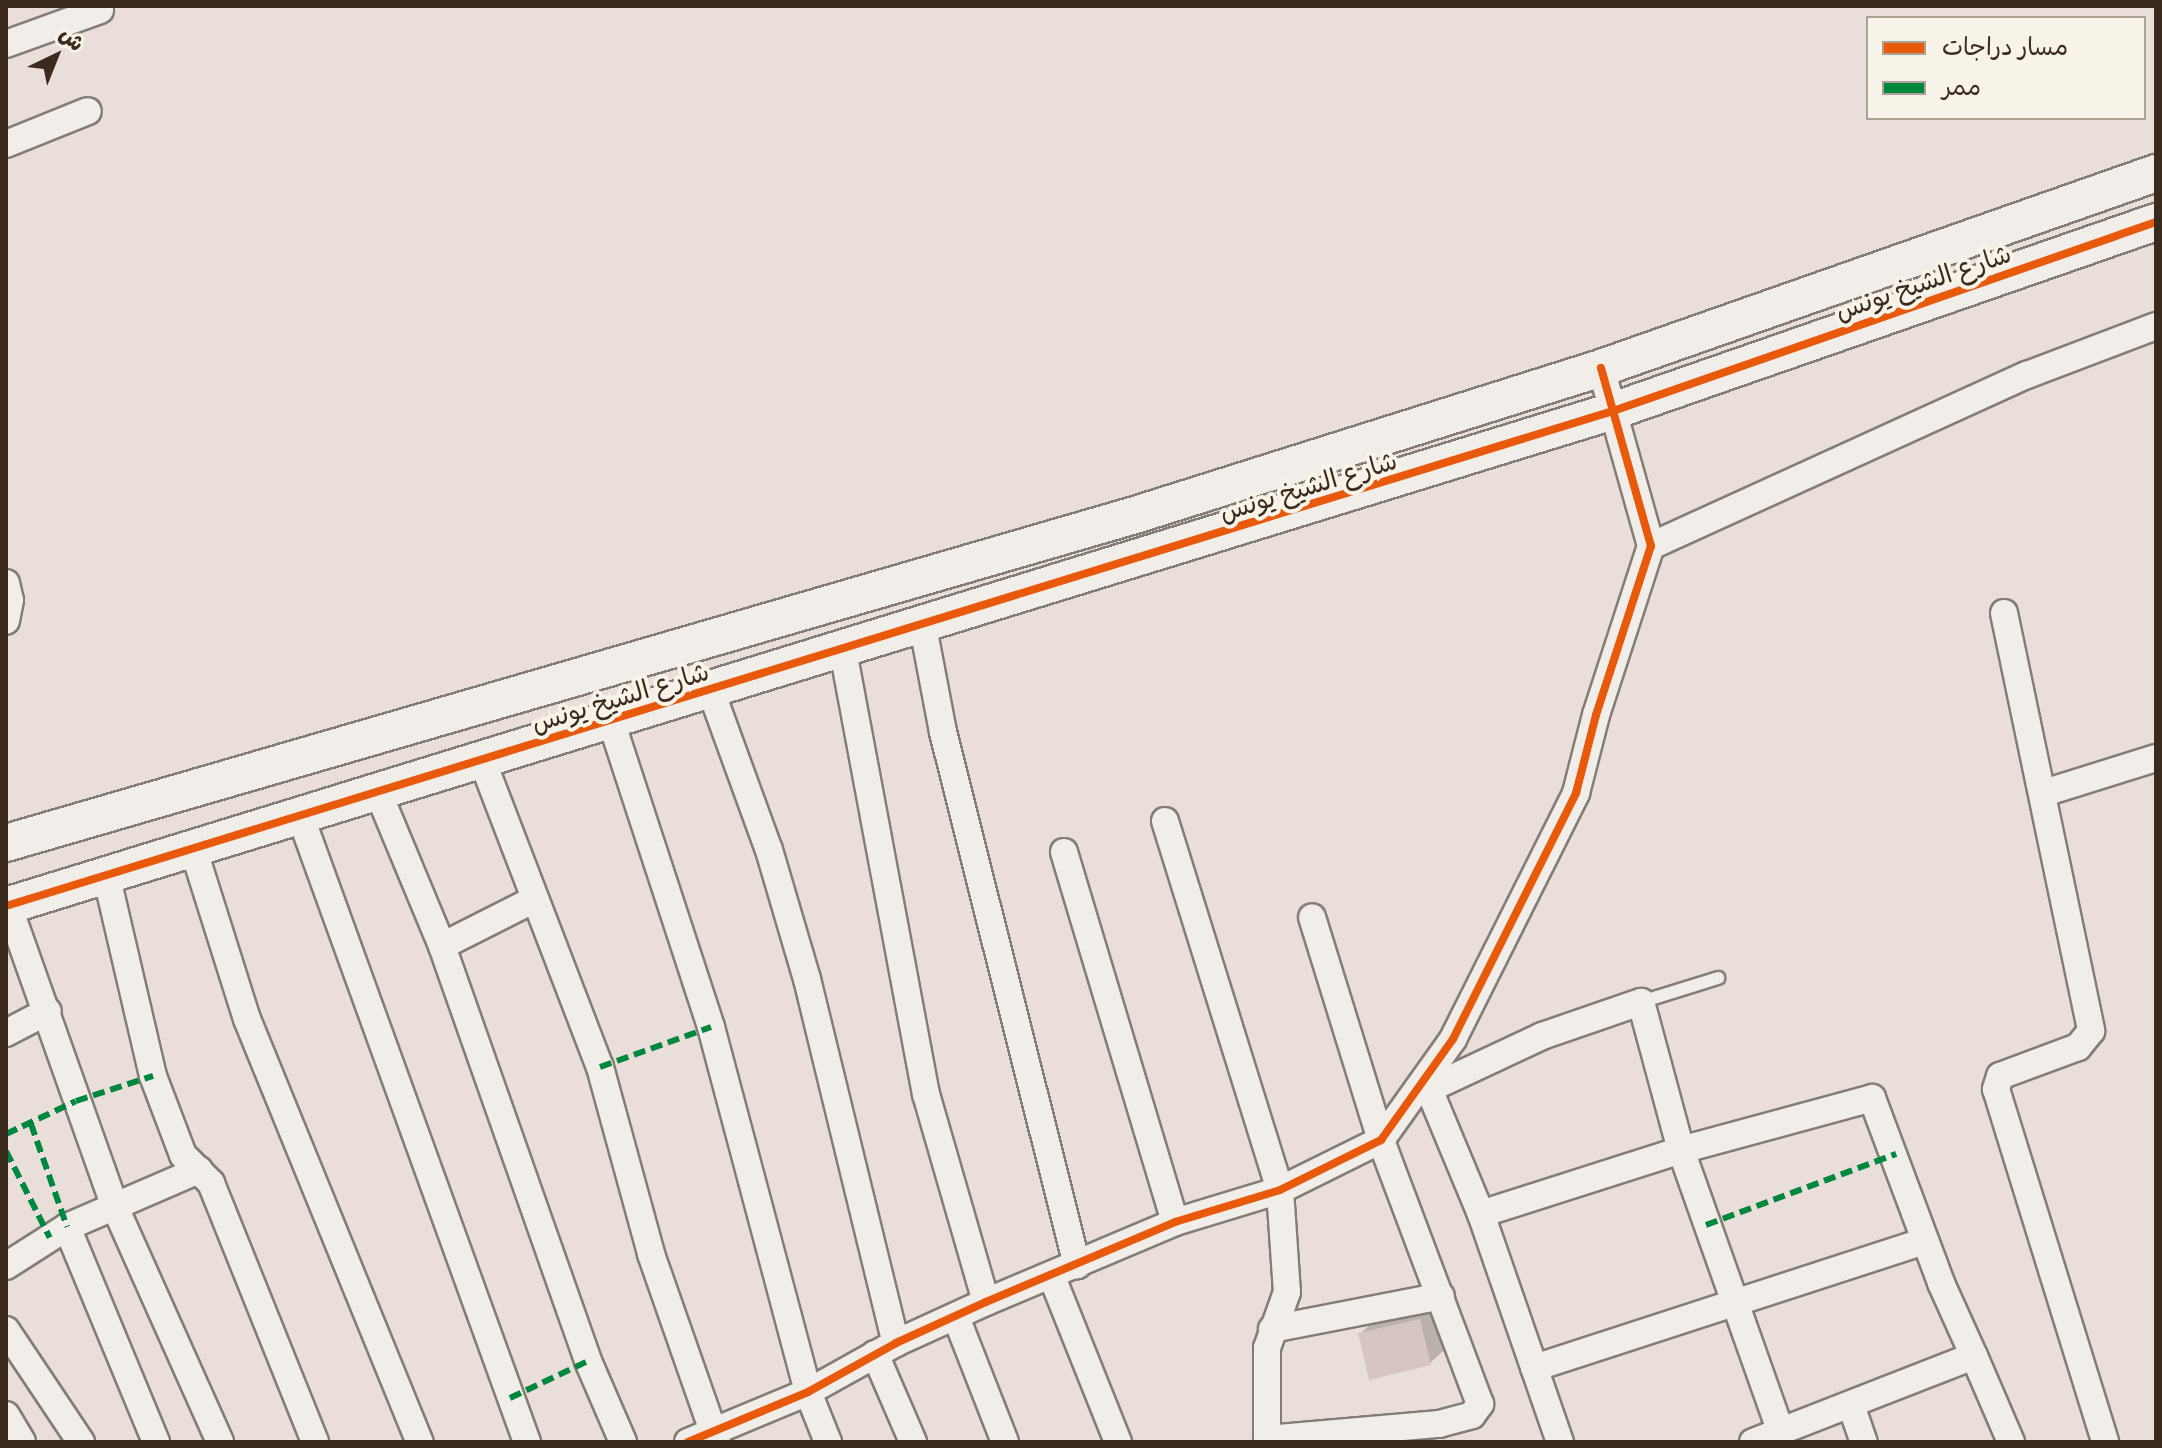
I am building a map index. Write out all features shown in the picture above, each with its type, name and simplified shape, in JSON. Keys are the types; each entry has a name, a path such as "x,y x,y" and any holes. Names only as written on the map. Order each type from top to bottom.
{"street":[{"path":"6,44 100,10"},
{"path":"6,144 88,111"},
{"name":"شارع الشيخ يونس","path":"6,843 1135,515 1601,368 2156,173"},
{"name":"شارع الشيخ يونس","path":"7,906 923,627 1613,411 2156,222"},
{"path":"1651,546 2027,375 2156,326"},
{"path":"482,760 533,900 600,1067 706,1438 808,1392 885,1349 986,1302 1052,1277 1175,1222 1280,1190 1381,1140 1428,1085 1484,982 1576,793 1596,715 1651,546 1601,368"},
{"path":"6,583 10,600 6,621"},
{"path":"871,592 884,638"},
{"path":"2004,613 2044,793 2091,1031 2078,1047 2000,1076 1996,1089 2042,1253 2105,1442"},
{"path":"923,627 943,732 1077,1265"},
{"path":"843,651 926,1094 986,1302"},
{"path":"711,691 769,850 807,979 885,1349 913,1442"},
{"path":"611,721 711,1027 808,1392 828,1442"},
{"path":"2044,793 2156,758"},
{"path":"378,792 442,946 588,1361 623,1442"},
{"path":"300,815 527,1442"},
{"path":"1165,821 1280,1190 1287,1292 1267,1348 1267,1441 1401,1436 1472,1415 1480,1404 1381,1140 1312,917"},
{"path":"193,848 247,1019 420,1442"},
{"path":"1064,852 1175,1222"},
{"path":"106,874 153,1076 183,1155 211,1183 315,1442"},
{"path":"442,946 533,900"},
{"path":"7,906 48,1011 115,1207 220,1442"},
{"path":"1428,1085 1542,1036 1641,1002 1681,1150 1733,1306 1781,1432"},
{"path":"6,1033 48,1011"},
{"path":"1428,1085 1481,1214 1560,1442"},
{"path":"1481,1214 1681,1150 1872,1098 1925,1241 2011,1442"},
{"path":"6,1266 67,1227 199,1170"},
{"path":"67,1227 156,1442"},
{"path":"1534,1368 1733,1306 1925,1241"},
{"path":"1052,1277 1118,1442"},
{"path":"1272,1329 1441,1296"},
{"path":"956,1317 1005,1442"},
{"path":"6,1330 81,1442"},
{"path":"1753,1442 1974,1356"},
{"path":"1851,1405 1864,1442"},
{"path":"6,1415 22,1442"}],"lane":[{"path":"1641,1002 1718,978"}],"building":[{"path":"1420,1319 1431,1365 1369,1380 1358,1333"}],"marked path":[{"path":"600,1067 711,1027"},
{"path":"6,1134 76,1101 153,1076"},
{"path":"31,1124 67,1227"},
{"path":"6,1151 50,1238"},
{"path":"1706,1225 1896,1154"},
{"path":"510,1398 588,1361"}],"cycle path":[{"path":"6,906 1613,411 2156,222"},
{"path":"688,1442 808,1392 896,1343 986,1302 1175,1222 1280,1190 1381,1140 1453,1039 1576,793 1596,715 1651,546 1601,368"}]}
